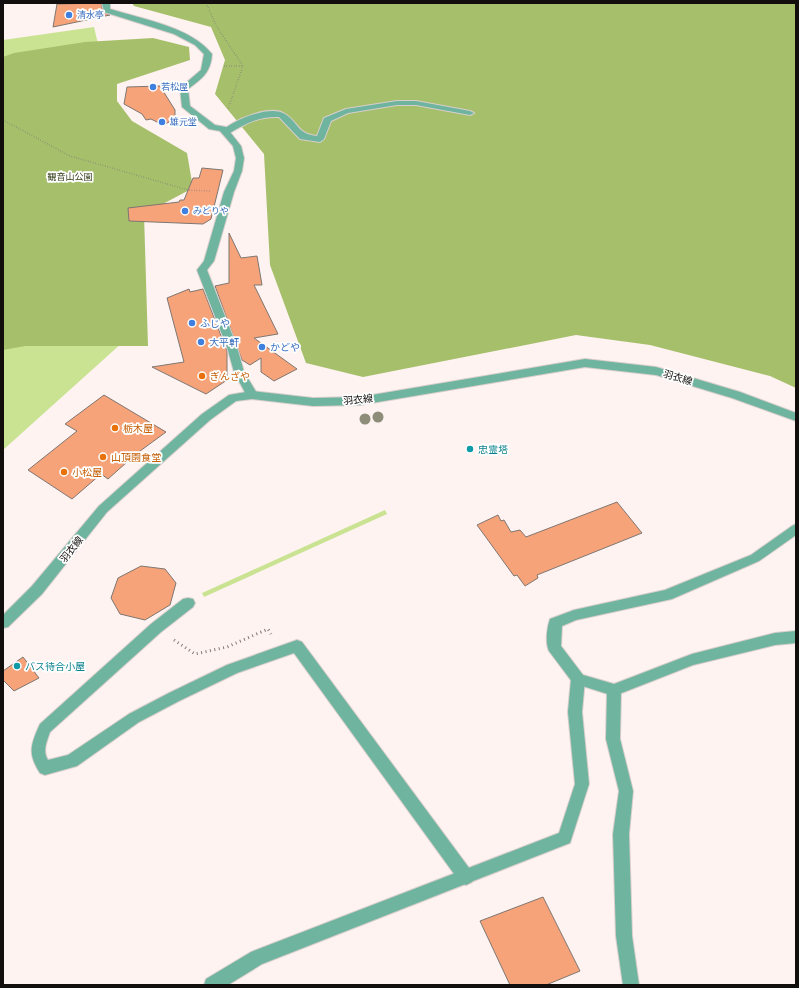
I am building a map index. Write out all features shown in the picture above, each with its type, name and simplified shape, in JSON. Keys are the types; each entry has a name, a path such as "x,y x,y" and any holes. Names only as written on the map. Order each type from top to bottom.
{"street":[{"path":"106,3 107,10 177,32 198,42 208,54 208,65 200,75 184,88 186,107 212,127 223,129 237,146 240,158 238,171 229,192 209,261 202,270 220,315 239,372 252,395"},
{"path":"224,132 249,118 269,114 281,115 303,137 320,138 327,120 346,111 397,103 416,103 470,113"},
{"name":"羽衣線","path":"3,623 37,590 108,505 206,417 232,398 252,395 312,402 360,401 585,363 656,370 736,395 796,417"},
{"path":"796,529 755,558 667,595 574,615 555,623 554,647 578,679 614,690 692,660 775,639 796,637"},
{"path":"188,603 156,628 45,728 38,744 38,758 45,768 72,761 134,718 232,669 298,646 466,877"},
{"path":"212,985 257,958 565,838 582,784 575,712 578,679"},
{"path":"614,690 613,739 626,792 621,834 624,936 631,985"}],"path":[{"path":"206,3 208,13 233,48 243,66 229,105"},
{"path":"3,120 70,156 188,190 229,192"},
{"path":"195,654 227,647 268,629"}],"green space":[{"path":"132,3 796,3 796,388 770,376 650,345 576,335 363,377 306,363 270,265 264,154 215,94 225,60 211,27 134,6"},
{"name":"観音山公園","path":"94,27 104,69 126,214 133,333 3,450 3,40"},
{"name":"観音山公園","path":"153,38 189,47 190,60 117,84 117,101 132,121 187,153 193,188 144,214 148,346 25,346 3,350 3,57 14,53 85,42"},
{"path":"385,510 387,514 204,597 202,593"}],"building":[{"name":"清水亭","path":"101,3 103,12 110,15 53,27 57,4"},
{"path":"160,86 175,110 175,119 163,125 151,119 146,120 142,114 124,104 127,87"},
{"path":"202,168 223,170 211,219 203,224 129,221 128,208 179,202 180,200 184,200 193,178 199,178"},
{"path":"229,233 241,258 257,256 262,285 254,285 278,334 254,338 297,369 274,381 261,372 261,358 250,365 242,360 215,286 229,283"},
{"path":"189,289 190,292 203,289 227,351 227,380 206,394 152,367 184,362 167,298"},
{"path":"104,395 166,432 136,454 108,479 101,474 72,499 28,470 77,431 65,424"},
{"path":"617,502 642,533 537,575 538,578 525,586 517,575 514,576 477,525 498,515 501,521 504,520 511,532 520,530 526,537"},
{"path":"141,566 165,569 176,583 170,605 145,620 120,614 111,598 118,578"},
{"path":"23,657 39,678 14,691 3,680 3,671"},
{"path":"543,897 580,971 546,985 510,985 480,921"}],"place":[{"name":"清水亭","path":"69,15"},
{"name":"若松屋","path":"153,87"},
{"name":"雄元堂","path":"162,122"},
{"name":"みどりや","path":"185,211"},
{"name":"ふじや","path":"192,323"},
{"name":"大平軒","path":"201,342"},
{"name":"かどや","path":"262,347"},
{"name":"ぎんざや","path":"202,376"},
{"name":"栃木屋","path":"115,428"},
{"name":"忠霊塔","path":"470,449"},
{"name":"山頂園食堂","path":"103,457"},
{"name":"小松屋","path":"64,472"},
{"name":"バス待合小屋","path":"17,666"}]}
